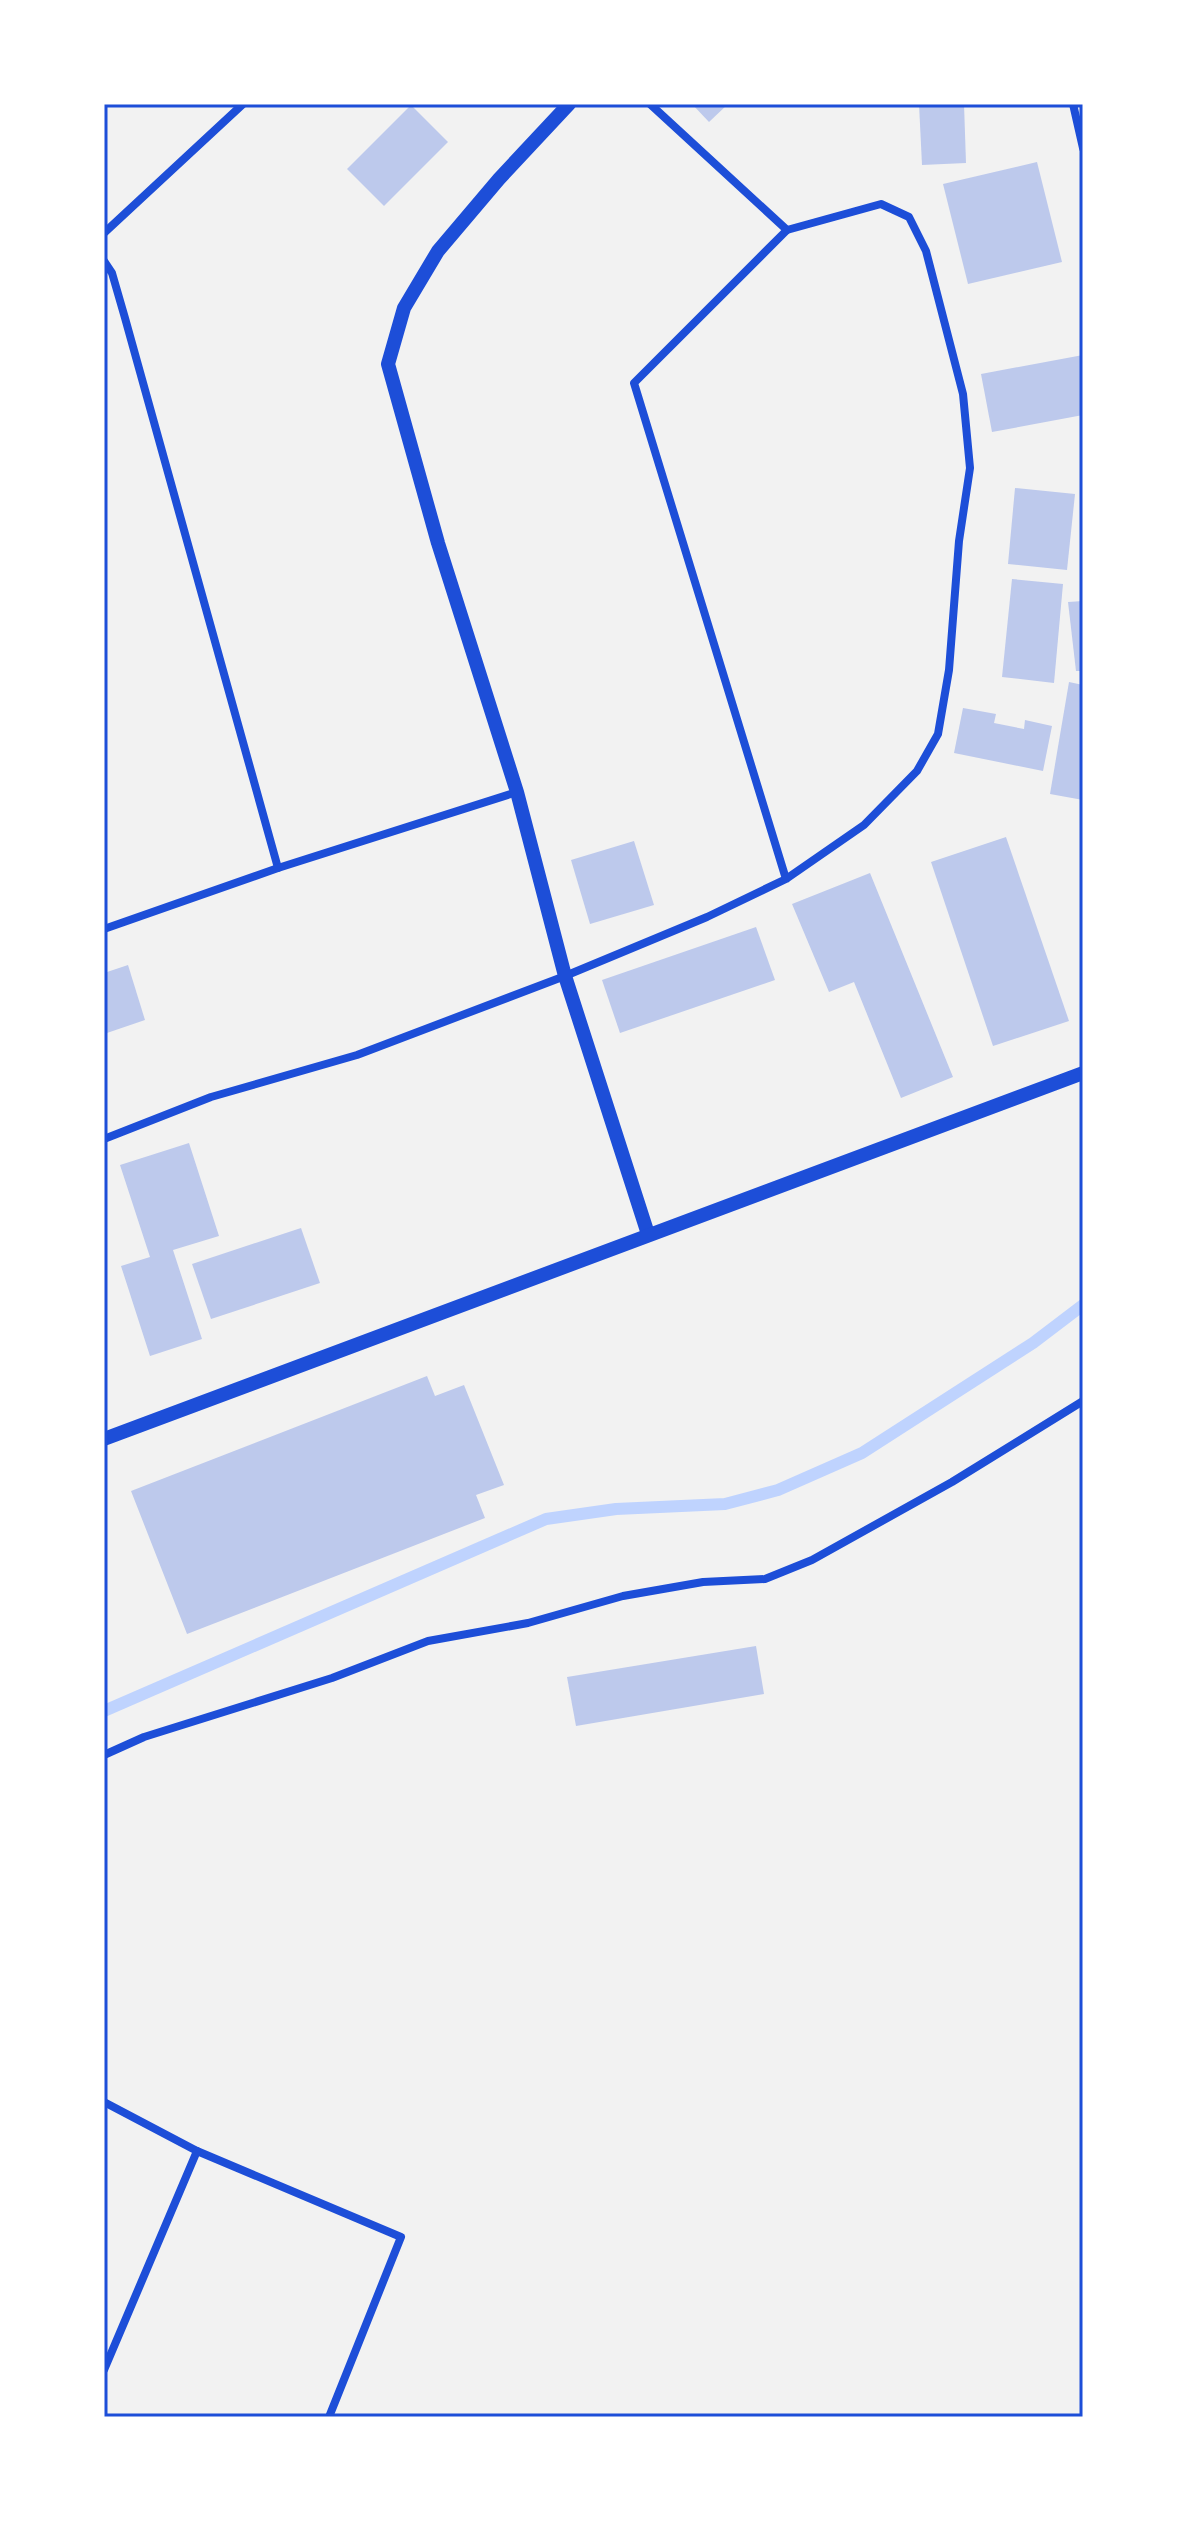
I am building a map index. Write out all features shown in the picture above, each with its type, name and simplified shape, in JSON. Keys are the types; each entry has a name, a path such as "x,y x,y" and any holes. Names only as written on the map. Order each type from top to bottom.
{"street":[{"path":"104,233 243,104"},
{"path":"569,104 438,251 404,308 388,364 438,543 517,792 565,976 648,1234"},
{"path":"650,104 787,230"},
{"path":"1073,104 1083,148"},
{"path":"104,1139 211,1097 357,1055 565,976 707,917 786,879 864,825 917,771 938,734 949,670 959,541 970,468 963,394 926,251 909,217 881,204 787,230 634,383 786,879"},
{"path":"104,261 112,273 125,318 278,868"},
{"path":"104,929 278,868 517,792"},
{"path":"104,1439 1083,1073"},
{"path":"104,1755 144,1737 332,1678 428,1641 528,1623 623,1596 703,1582 765,1579 812,1560 939,1489 1083,1401"},
{"path":"104,2102 197,2151 401,2237 329,2417"},
{"path":"104,2370 197,2151"}],"building":[{"path":"692,104 728,104 709,122"},
{"path":"919,104 964,104 966,163 922,165"},
{"path":"411,105 448,142 384,206 347,169"},
{"path":"1037,162 1062,262 968,284 943,184"},
{"path":"1083,355 1083,415 992,432 981,374"},
{"path":"1015,488 1075,494 1067,570 1008,564"},
{"path":"1012,579 1063,584 1054,683 1002,677"},
{"path":"1083,601 1083,671 1076,671 1068,602"},
{"path":"1069,682 1083,685 1083,800 1050,794"},
{"path":"963,708 996,714 994,723 1024,729 1025,720 1052,726 1043,771 954,753"},
{"path":"1006,837 1069,1021 993,1046 931,862"},
{"path":"634,841 654,905 590,924 571,860"},
{"path":"870,873 953,1077 901,1098 854,982 829,992 792,904"},
{"path":"756,927 775,980 620,1033 602,980"},
{"path":"128,965 145,1020 104,1034 104,973"},
{"path":"189,1143 219,1236 173,1250 202,1339 150,1356 121,1266 150,1257 120,1165"},
{"path":"301,1228 320,1283 211,1319 192,1264"},
{"path":"427,1376 435,1396 464,1385 504,1485 476,1495 485,1518 187,1634 131,1491"},
{"path":"756,1646 764,1694 576,1726 567,1677"}],"waterway":[{"path":"104,1711 546,1519 616,1509 725,1504 778,1490 862,1453 1033,1343 1083,1305"}]}
